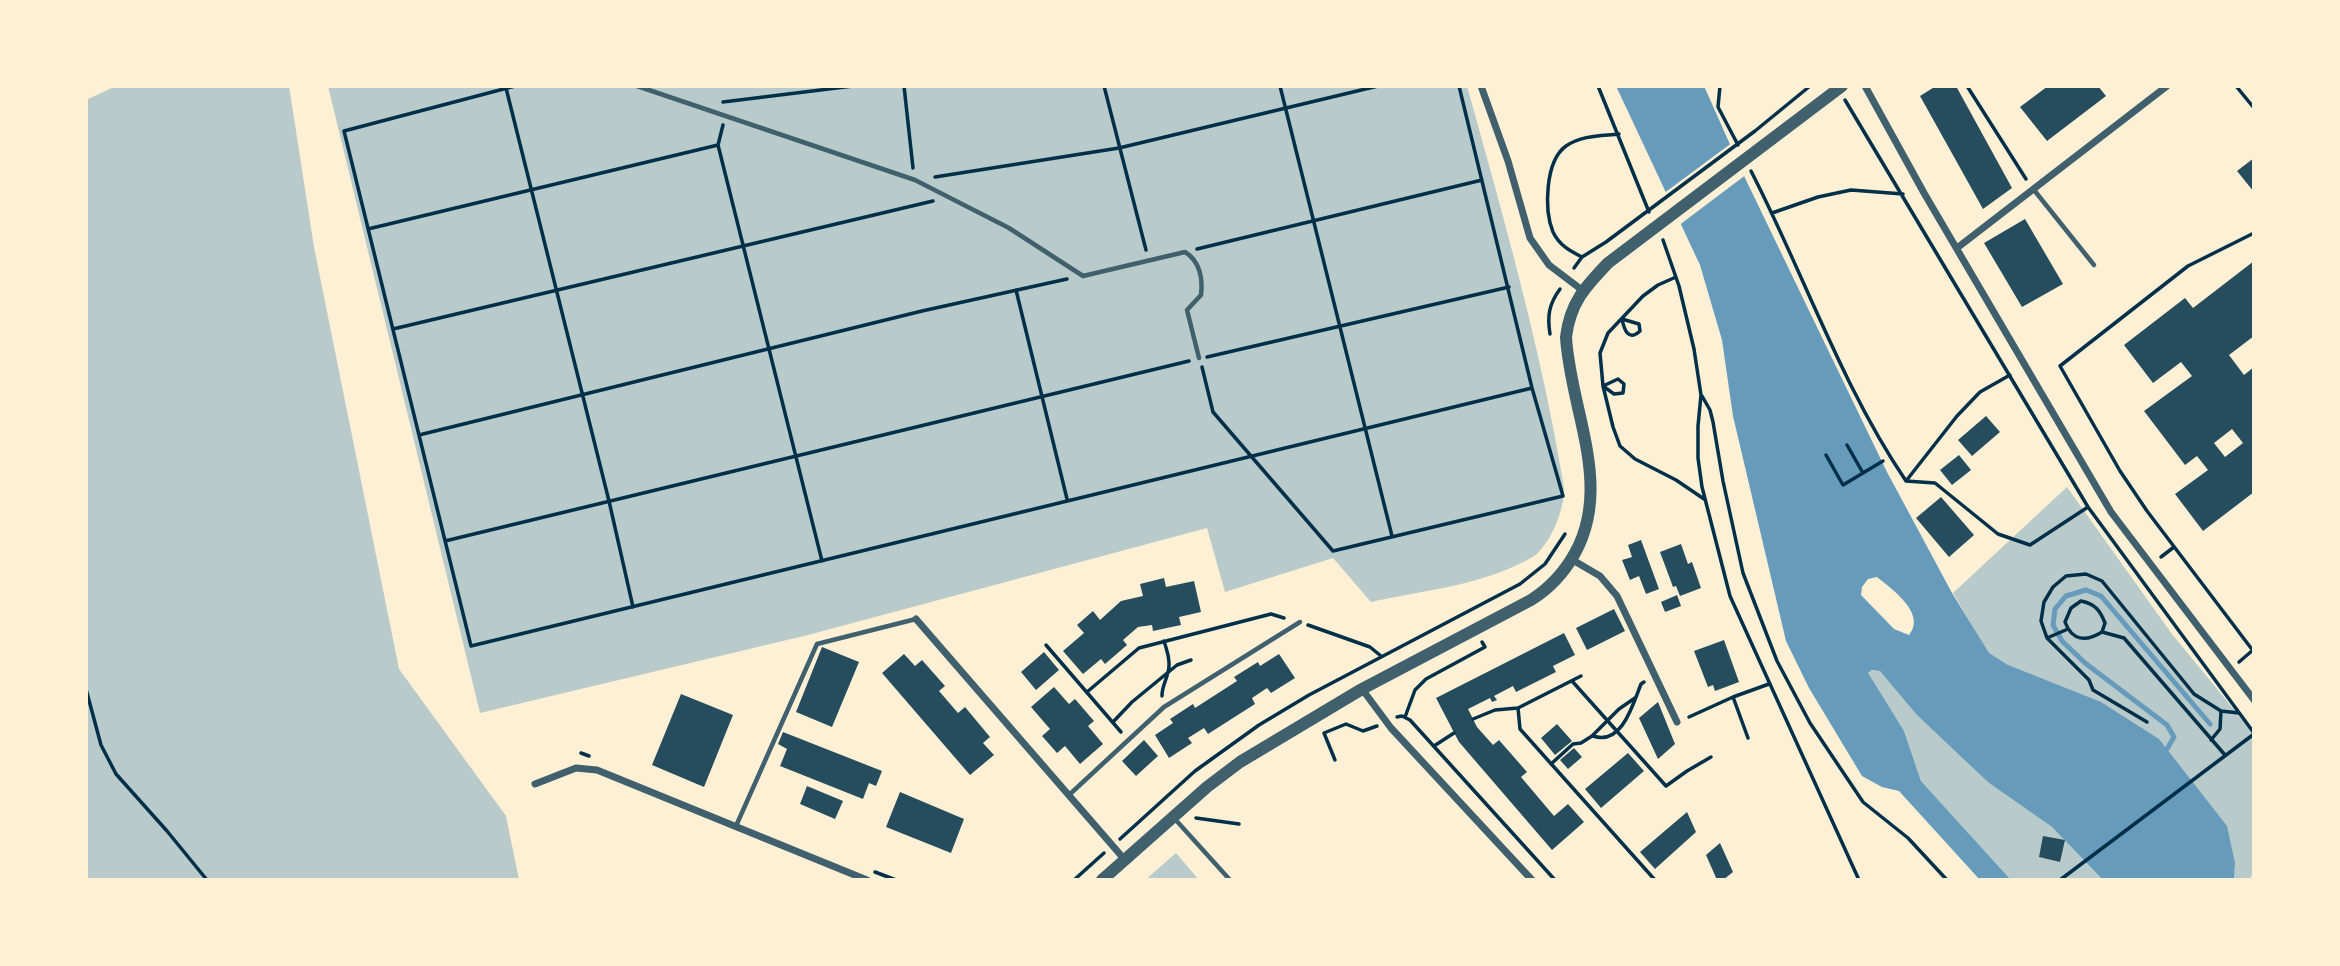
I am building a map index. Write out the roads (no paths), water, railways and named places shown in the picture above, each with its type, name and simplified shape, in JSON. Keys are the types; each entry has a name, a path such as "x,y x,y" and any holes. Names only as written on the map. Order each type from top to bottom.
{"street":[{"path":"1481,86 1508,161 1530,238 1549,265 1583,290"},
{"path":"1102,880 1240,762 1362,689 1531,600 1555,581 1572,559 1586,529 1591,507 1589,468 1566,337 1569,318 1583,290 1608,262 1842,86"},
{"path":"1865,86 1910,170 2111,512 2254,700"},
{"path":"1957,248 2167,86"},
{"path":"1572,559 1600,576 1617,596 1677,722"},
{"path":"916,619 1125,860"},
{"path":"1362,689 1391,728 1532,880"},
{"path":"535,784 576,768 597,770 867,880"}],"lane":[{"path":"637,86 915,180 1009,228 1083,275 1185,252 1191,256 1201,276 1201,295 1187,310 1199,358"},
{"path":"2033,189 2094,265"},
{"path":"736,826 817,644 916,619"},
{"path":"1069,795 1164,707 1300,622"},
{"path":"1173,817 1230,880"}],"water":[{"path":"1616,86 1704,86 1745,178 1887,472 1952,593 1989,653 2008,665 2101,702 2159,739 2227,826 2235,863 2234,880 2103,880 2052,827 1989,783 1917,715 1880,671 1872,670 1868,673 1904,731 1921,781 2011,880 1980,880 1899,791 1882,787 1862,776 1809,688 1786,641 1733,416 1722,340 1700,265","holes":["1877,577 1898,595 1911,611 1914,619 1909,635 1894,629 1861,595 1862,587 1868,579"]}],"waterway":[{"path":"2167,749 2174,737 2167,725 2085,663 2062,641 2053,625 2055,609 2066,596 2086,590 2101,596 2210,724"}]}
